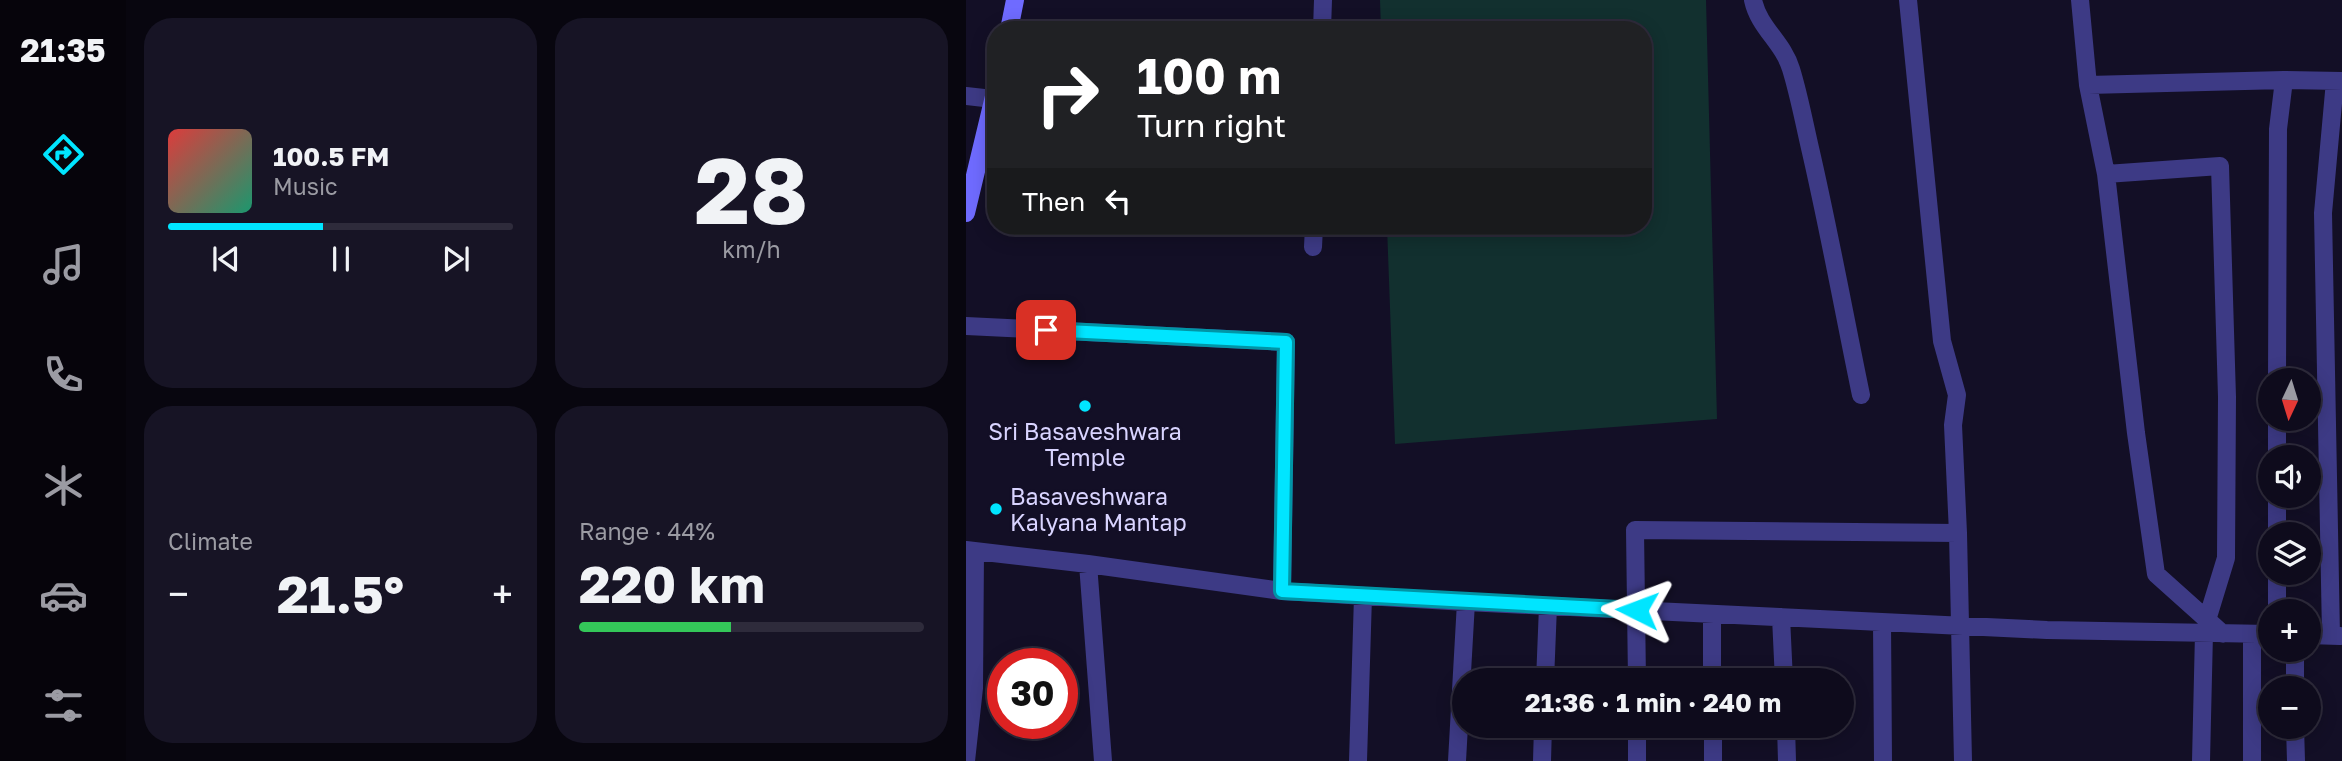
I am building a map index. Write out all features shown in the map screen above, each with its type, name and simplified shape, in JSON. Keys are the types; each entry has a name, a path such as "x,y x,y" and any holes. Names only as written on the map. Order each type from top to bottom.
{"street":[{"path":"1011,21 1015,0"},
{"path":"1322,21 1323,0"},
{"path":"1753,0 1764,28 1782,48 1791,69 1821,198 1861,395"},
{"path":"1908,0 1942,341 1956,395 1953,425 1963,761"},
{"path":"2080,0 2088,86 2106,174 2136,433 2156,574 2206,626 2223,634 2258,634"},
{"path":"2277,368 2278,129 2284,80"},
{"path":"2088,86 2339,81 2323,213 2336,636"},
{"path":"966,96 987,94"},
{"path":"966,213 970,173 987,119"},
{"path":"2106,174 2220,166 2227,397 2227,558 2206,626 2201,761"},
{"path":"1313,247 1314,235"},
{"path":"966,326 1286,342 1282,591"},
{"path":"1637,668 1634,530 1958,533"},
{"path":"966,761 974,688 971,551 1282,591 1363,596 2047,630 2206,626"},
{"path":"1088,564 1103,761"},
{"path":"1358,761 1363,596"},
{"path":"1457,761 1465,602"},
{"path":"1546,668 1548,606"},
{"path":"1712,614 1712,668"},
{"path":"1781,617 1783,668"},
{"path":"1882,622 1883,761"},
{"path":"2252,761 2259,662"},
{"path":"1542,761 1543,738"},
{"path":"1637,738 1637,761"},
{"path":"1713,738 1713,761"},
{"path":"1786,738 1787,761"},
{"path":"2295,739 2295,761"}],"green space":[{"path":"1380,0 1706,0 1717,419 1395,444 1387,235 1652,235 1652,21 1381,21"}],"place":[{"name":"Sri Basaveshwara Temple","path":"1085,406"},
{"name":"Basaveshwara Kalyana Mantap","path":"996,509"}],"route":[{"path":"1046,330 1286,342 1282,591 1637,610"}]}
